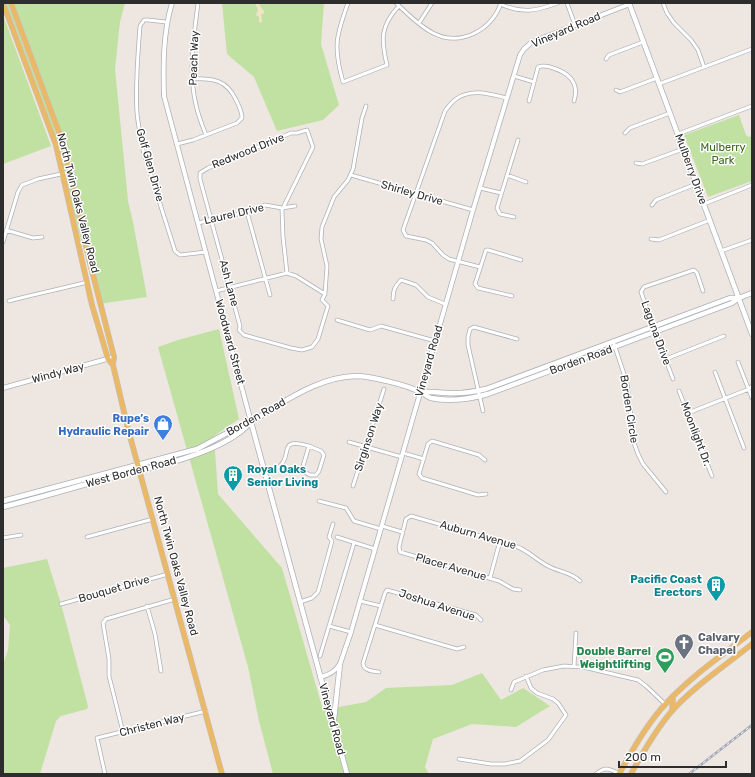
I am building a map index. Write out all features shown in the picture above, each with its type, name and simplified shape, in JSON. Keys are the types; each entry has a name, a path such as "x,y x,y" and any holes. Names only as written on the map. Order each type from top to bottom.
{"main road":[{"name":"North Twin Oaks Valley Road","path":"3,3 56,145 87,282 108,359 112,364 222,774"},
{"name":"North Twin Oaks Valley Road","path":"11,3 63,143 91,269 114,358"},
{"name":"Mulberry Drive","path":"629,4 752,334"},
{"name":"Borden Road","path":"139,468 182,456 197,449 214,444 244,424 251,422 285,401 319,384 340,377 355,376 370,378 421,392 429,397 437,399 458,400 480,396 655,333 732,303 739,298 752,293"},
{"name":"Borden Road","path":"421,392 429,391 448,393 478,391 730,298 739,298"},
{"path":"112,364 114,358"},
{"name":"Woodward Street","path":"251,422 320,677"},
{"name":"West Borden Road","path":"3,501 139,468"},
{"name":"West Borden Road","path":"3,507 139,468"},
{"path":"620,774 640,736 665,704 679,690 752,632"},
{"path":"631,774 650,739 672,711 703,683 752,644"},
{"path":"333,722 340,664"},
{"name":"Vineyard Road","path":"320,677 347,774"},
{"path":"679,690 677,700 680,703"},
{"path":"672,711 673,696"}],"street":[{"name":"Woodward Street","path":"172,3 166,22 164,96 251,422"},
{"name":"Peach Way","path":"198,3 194,33 192,79 196,105 206,135"},
{"path":"348,3 337,38 336,50 338,66 343,82 387,66 382,44 384,30 387,21 398,4 419,23 433,33 458,38 470,35 487,26 498,11 501,4 516,10 531,11 543,9 558,3"},
{"path":"419,23 432,3"},
{"path":"567,3 575,25"},
{"path":"663,3 674,23 691,40 698,50 704,67"},
{"name":"Vineyard Road","path":"320,677 332,674 340,664 351,632 472,210 520,55 528,45 544,37 629,4"},
{"name":"Golf Glen Drive","path":"166,22 144,20 140,26 137,90 137,112 140,133 143,150 175,251 180,255 206,252"},
{"path":"606,59 609,55 643,42"},
{"path":"659,84 752,49"},
{"path":"529,101 538,67 543,65 560,70 570,76 575,86 576,95 574,101"},
{"path":"514,76 534,82"},
{"path":"177,144 237,123 242,118 242,113 233,94 225,85 218,81 205,78 192,79"},
{"path":"616,90 620,92 657,78"},
{"path":"480,267 449,259 426,240 406,236 404,230 445,111 461,96 478,92 507,98"},
{"path":"216,291 287,273 296,276 324,294 327,266 321,239 322,227 334,197 348,180 353,169 362,118 366,106"},
{"path":"678,134 752,106"},
{"path":"624,133 630,128 670,113"},
{"name":"Redwood Drive","path":"200,173 208,168 284,136 307,130 313,147 282,208"},
{"path":"514,217 500,214 497,208 518,140"},
{"path":"636,164 642,164 683,149"},
{"path":"3,242 18,192 22,185 38,179 70,172"},
{"name":"Ash Lane","path":"200,173 200,179 240,326 239,330 244,335 302,350 312,347 318,339 328,306 322,300 324,294"},
{"name":"Shirley Drive","path":"350,175 472,210"},
{"path":"507,175 526,182"},
{"path":"652,205 656,200 696,184"},
{"path":"704,204 752,185"},
{"path":"480,188 501,193"},
{"name":"Laurel Drive","path":"198,222 247,212 265,205 282,208 295,206"},
{"path":"282,208 283,238 287,273"},
{"path":"247,212 270,295"},
{"path":"651,239 659,240 710,220"},
{"path":"6,230 33,238 42,237"},
{"path":"721,252 752,240"},
{"path":"512,296 478,288 475,284 484,252 488,250 521,260"},
{"name":"Laguna Drive","path":"673,379 655,333 642,292 644,287 694,270 697,273 703,291"},
{"path":"393,299 393,291 401,280 416,285 428,297 446,304"},
{"path":"9,301 87,282"},
{"path":"337,320 370,330 381,326 435,341"},
{"path":"483,411 468,345 470,329 474,327 517,339"},
{"path":"666,359 724,336"},
{"name":"Borden Circle","path":"613,341 627,383 634,443 643,464 666,492"},
{"name":"Windy Way","path":"3,388 114,358"},
{"path":"738,362 750,389 752,398"},
{"path":"715,372 744,448"},
{"path":"688,413 750,389 752,386"},
{"name":"Sirginson Way","path":"353,486 384,389"},
{"name":"Moonlight Dr.","path":"679,391 712,476"},
{"path":"485,460 479,455 432,441 428,444 419,474 422,478 478,495 486,494"},
{"path":"349,442 365,447 424,459"},
{"path":"265,471 277,468 281,465 284,461 286,449 291,444 298,443 309,446 321,451 324,456 319,471 316,475 310,475 303,471 309,446"},
{"path":"319,501 346,508 354,521 402,532"},
{"name":"Auburn Avenue","path":"402,532 406,518 411,516 524,549 548,566 574,576 580,581"},
{"path":"87,537 153,519"},
{"path":"300,602 312,598 318,592 332,541 329,537 333,524"},
{"name":"Placer Avenue","path":"402,532 399,547 400,552 490,578 513,589 520,590"},
{"path":"3,538 21,535"},
{"path":"337,537 375,549"},
{"path":"490,578 500,541"},
{"path":"320,656 354,543"},
{"name":"Bouquet Drive","path":"60,604 168,574"},
{"name":"Joshua Avenue","path":"381,606 385,592 387,590 392,590 476,615 481,620"},
{"path":"124,732 109,676 109,659 104,625 106,618 175,599"},
{"path":"360,600 381,606 363,663 363,666 366,669 379,672"},
{"path":"148,606 155,634 161,671"},
{"path":"375,625 457,649 464,647"},
{"path":"329,626 351,632"},
{"path":"574,666 576,633"},
{"path":"510,690 514,682 526,676 548,669 574,666 638,680 665,704"},
{"path":"459,759 491,764 505,764 520,760 548,740 566,715 558,703 553,699 538,693 531,688 526,676"},
{"name":"Christen Way","path":"105,774 97,738 206,711"},
{"path":"596,774 602,769 610,769 620,774"}],"green space":[{"path":"3,3 125,3 120,22 115,69 128,201 147,297 98,304 56,145"},
{"path":"222,3 324,3 321,44 339,105 323,120 277,131 254,77 227,54"},
{"path":"3,15 51,146 3,164"},
{"name":"Mulberry Park","path":"739,115 746,135 749,137 752,136 752,181 708,197 684,135"},
{"path":"219,329 239,419 214,436 218,494 282,568 323,710 366,702 386,688 452,685 482,673 501,700 523,688 550,706 516,727 472,724 433,739 425,767 429,774 273,774 259,721 248,667 158,347"},
{"path":"47,559 61,604 88,706 87,709 61,716 56,721 40,774 3,774 3,665 8,650 10,625 3,615 3,568"}],"sand":[{"path":"255,3 259,3 264,11 261,15 261,23 259,22 259,17 256,15 258,10"}],"railway":[{"path":"689,774 752,725"}],"place":[{"name":"Rupe’s Hydraulic Repair","path":"163,441"},
{"name":"Royal Oaks Senior Living","path":"233,492"},
{"name":"Pacific Coast Erectors","path":"716,602"},
{"name":"Calvary Chapel","path":"684,660"},
{"name":"Double Barrel Weightlifting","path":"665,674"}]}
